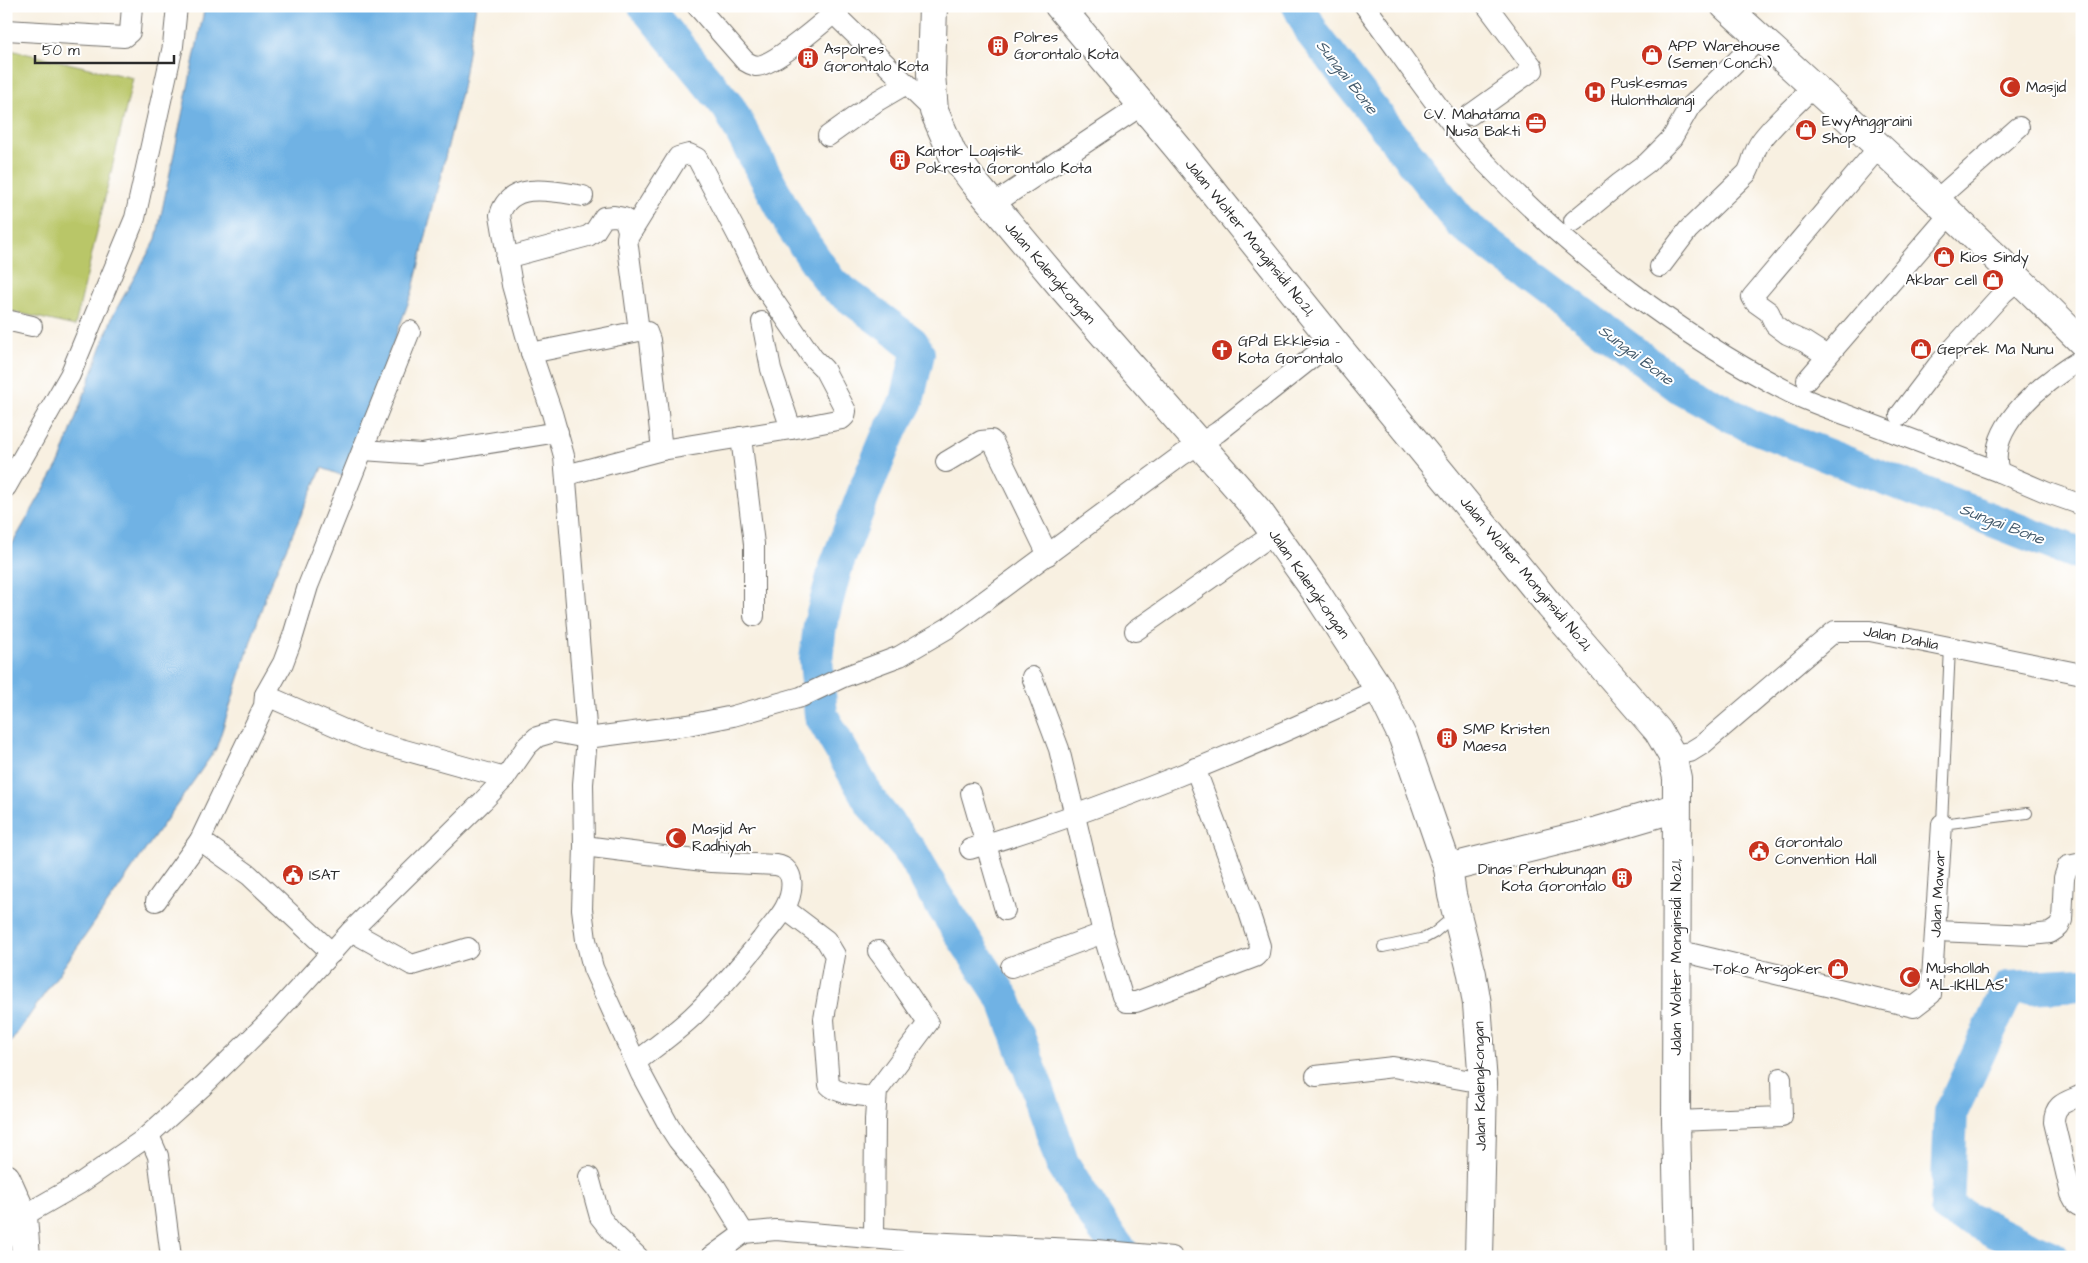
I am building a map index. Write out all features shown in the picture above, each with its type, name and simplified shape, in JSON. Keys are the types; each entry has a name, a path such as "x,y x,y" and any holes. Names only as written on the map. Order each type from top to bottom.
{"main road":[{"name":"Jalan Kalengkongan","path":"933,6 931,74 934,111 952,153 992,205 1275,533 1379,688 1402,738 1448,868 1477,1004 1483,1082 1479,1257"},
{"name":"Jalan Wolter Monginsidi No.21,","path":"1059,6 1178,148 1333,341 1544,598 1658,732 1672,755 1677,778 1676,1121 1679,1257"},
{"path":"1725,6 1879,147 2082,342"},
{"path":"1448,868 1598,831 1676,808"},
{"path":"6,1178 23,1216 26,1257"}],"street":[{"path":"6,30 124,37 130,32 132,6"},
{"path":"6,487 70,375 135,218 173,46 177,6"},
{"path":"697,6 745,61 754,66 778,58 829,10 934,111"},
{"path":"1365,6 1442,112 1485,163 1556,230 1645,301 1708,344 1794,394 2082,505"},
{"path":"1470,115 1533,70 1532,66 1487,6"},
{"path":"1574,221 1647,163 1672,138 1690,108 1760,38"},
{"path":"828,136 906,84"},
{"path":"1660,268 1688,230 1747,173 1753,153 1761,140 1814,87"},
{"path":"992,205 1142,105"},
{"path":"1807,380 1943,208 2019,127"},
{"path":"1827,356 1787,334 1775,325 1768,312 1755,302 1752,297 1879,147"},
{"path":"566,475 662,450 791,429 842,419 845,416 846,412 824,368 813,358 758,278 740,238 697,158 689,154 678,157 627,239"},
{"path":"583,196 542,190 528,191 514,196 503,206 500,214 506,258 531,353 558,432 564,456 587,738 583,784 582,909 588,953 593,968 655,1101 678,1140 714,1186 744,1233"},
{"path":"506,258 588,236 595,231 604,217 624,218 628,230 627,239 639,331"},
{"path":"1900,415 1938,365 2018,279"},
{"path":"6,320 32,326"},
{"path":"762,322 771,369 791,429"},
{"path":"156,901 200,840 264,706 265,695 286,654 308,586 410,331"},
{"path":"531,353 639,331 647,332 650,340 662,450"},
{"path":"23,1216 78,1184 144,1139 244,1046 351,931 505,778 527,746 537,736 554,732 587,738 688,725 733,716 801,697 841,678 900,656 948,628 1198,444 1218,432 1333,341"},
{"path":"1999,472 1996,464 1997,453 2000,440 2007,425 2029,398 2050,379 2082,358"},
{"path":"363,450 421,454 558,432"},
{"path":"741,437 754,544 754,616"},
{"path":"946,462 981,441 991,440 994,442 1048,555"},
{"path":"1135,631 1275,533"},
{"name":"Jalan Dahlia","path":"1672,755 1690,752 1703,744 1835,631 1870,631 2082,674"},
{"path":"1032,677 1059,749 1103,933 1122,996 1129,1003 1255,957 1259,953 1260,946 1249,912 1195,768"},
{"path":"978,847 1100,806 1258,744 1379,688"},
{"path":"265,695 365,739 505,778"},
{"path":"971,793 978,847 1005,910"},
{"name":"Jalan Mawar","path":"1676,950 1914,1008 1931,994 1942,824"},
{"path":"200,840 249,875 332,952"},
{"path":"584,846 700,861 784,866 788,870 791,885 785,909 749,955 691,1018 636,1062"},
{"path":"1936,931 2031,935 2050,933 2059,927 2062,920 2064,878 2068,866 2082,863"},
{"path":"785,909 826,940 835,955 824,1018 829,1085 845,1092 876,1098"},
{"path":"351,931 412,965 468,948"},
{"path":"1011,967 1103,933"},
{"path":"874,1238 876,1098 880,1085 900,1062 928,1023 878,951"},
{"path":"1316,1076 1392,1067 1483,1082"},
{"path":"1676,1121 1782,1117 1781,1078"},
{"path":"2082,1095 2058,1107 2054,1112 2054,1122 2071,1194 2077,1205 2082,1207"},
{"path":"144,1139 151,1140 158,1156 171,1257"},
{"path":"589,1177 600,1217 638,1257"},
{"path":"711,1257 744,1233 776,1230 874,1238 903,1249 1043,1252 1096,1250 1164,1256"}],"lane":[{"name":"Jalan Mawar","path":"1942,824 1950,647"},
{"path":"1942,824 2027,813"},
{"path":"1384,947 1425,938 1457,914"}],"green space":[{"path":"6,49 133,78 75,326 6,310"}],"water":[{"path":"205,6 476,6 462,88 412,293 343,476 322,468 268,589 216,749 6,1049 6,555 60,461 113,315 156,239"}],"waterway":[{"path":"645,6 729,108 792,226 831,283 912,343 918,353 907,401 889,433 866,488 836,566 820,625 816,660 821,715 872,804 914,856 934,893 1005,1001 1049,1121 1062,1163 1100,1224 1125,1257"},
{"name":"Sungai Bone","path":"1299,6 1313,34 1461,223 1680,387 1749,425 2082,555"},
{"path":"2051,1257 1947,1208 1951,1112 2009,988 2082,984"}],"place":[{"name":"Polres Gorontalo Kota","path":"998,46"},
{"name":"APP Warehouse (Semen Conch)","path":"1652,55"},
{"name":"Aspolres Gorontalo Kota","path":"808,58"},
{"name":"Masjid","path":"2010,87"},
{"name":"Puskesmas Hulonthalangi","path":"1595,92"},
{"name":"CV. Mahatama Nusa Bakti","path":"1536,123"},
{"name":"EwyAnggraini Shop","path":"1806,130"},
{"name":"Kantor Logistik Pokresta Gorontalo Kota","path":"900,160"},
{"name":"Kios Sindy","path":"1944,257"},
{"name":"Akbar cell","path":"1993,280"},
{"name":"Geprek Ma Nunu","path":"1921,349"},
{"name":"GPdI Ekklesia - Kota Gorontalo","path":"1222,350"},
{"name":"SMP Kristen Maesa","path":"1447,738"},
{"name":"Masjid Ar Radhiyah","path":"676,838"},
{"name":"Gorontalo Convention Hall","path":"1759,851"},
{"name":"ISAT","path":"293,875"},
{"name":"Dinas Perhubungan Kota Gorontalo","path":"1622,878"},
{"name":"Toko Arsgoker","path":"1838,969"},
{"name":"Mushollah \"AL-IKHLAS\"","path":"1910,977"}]}
